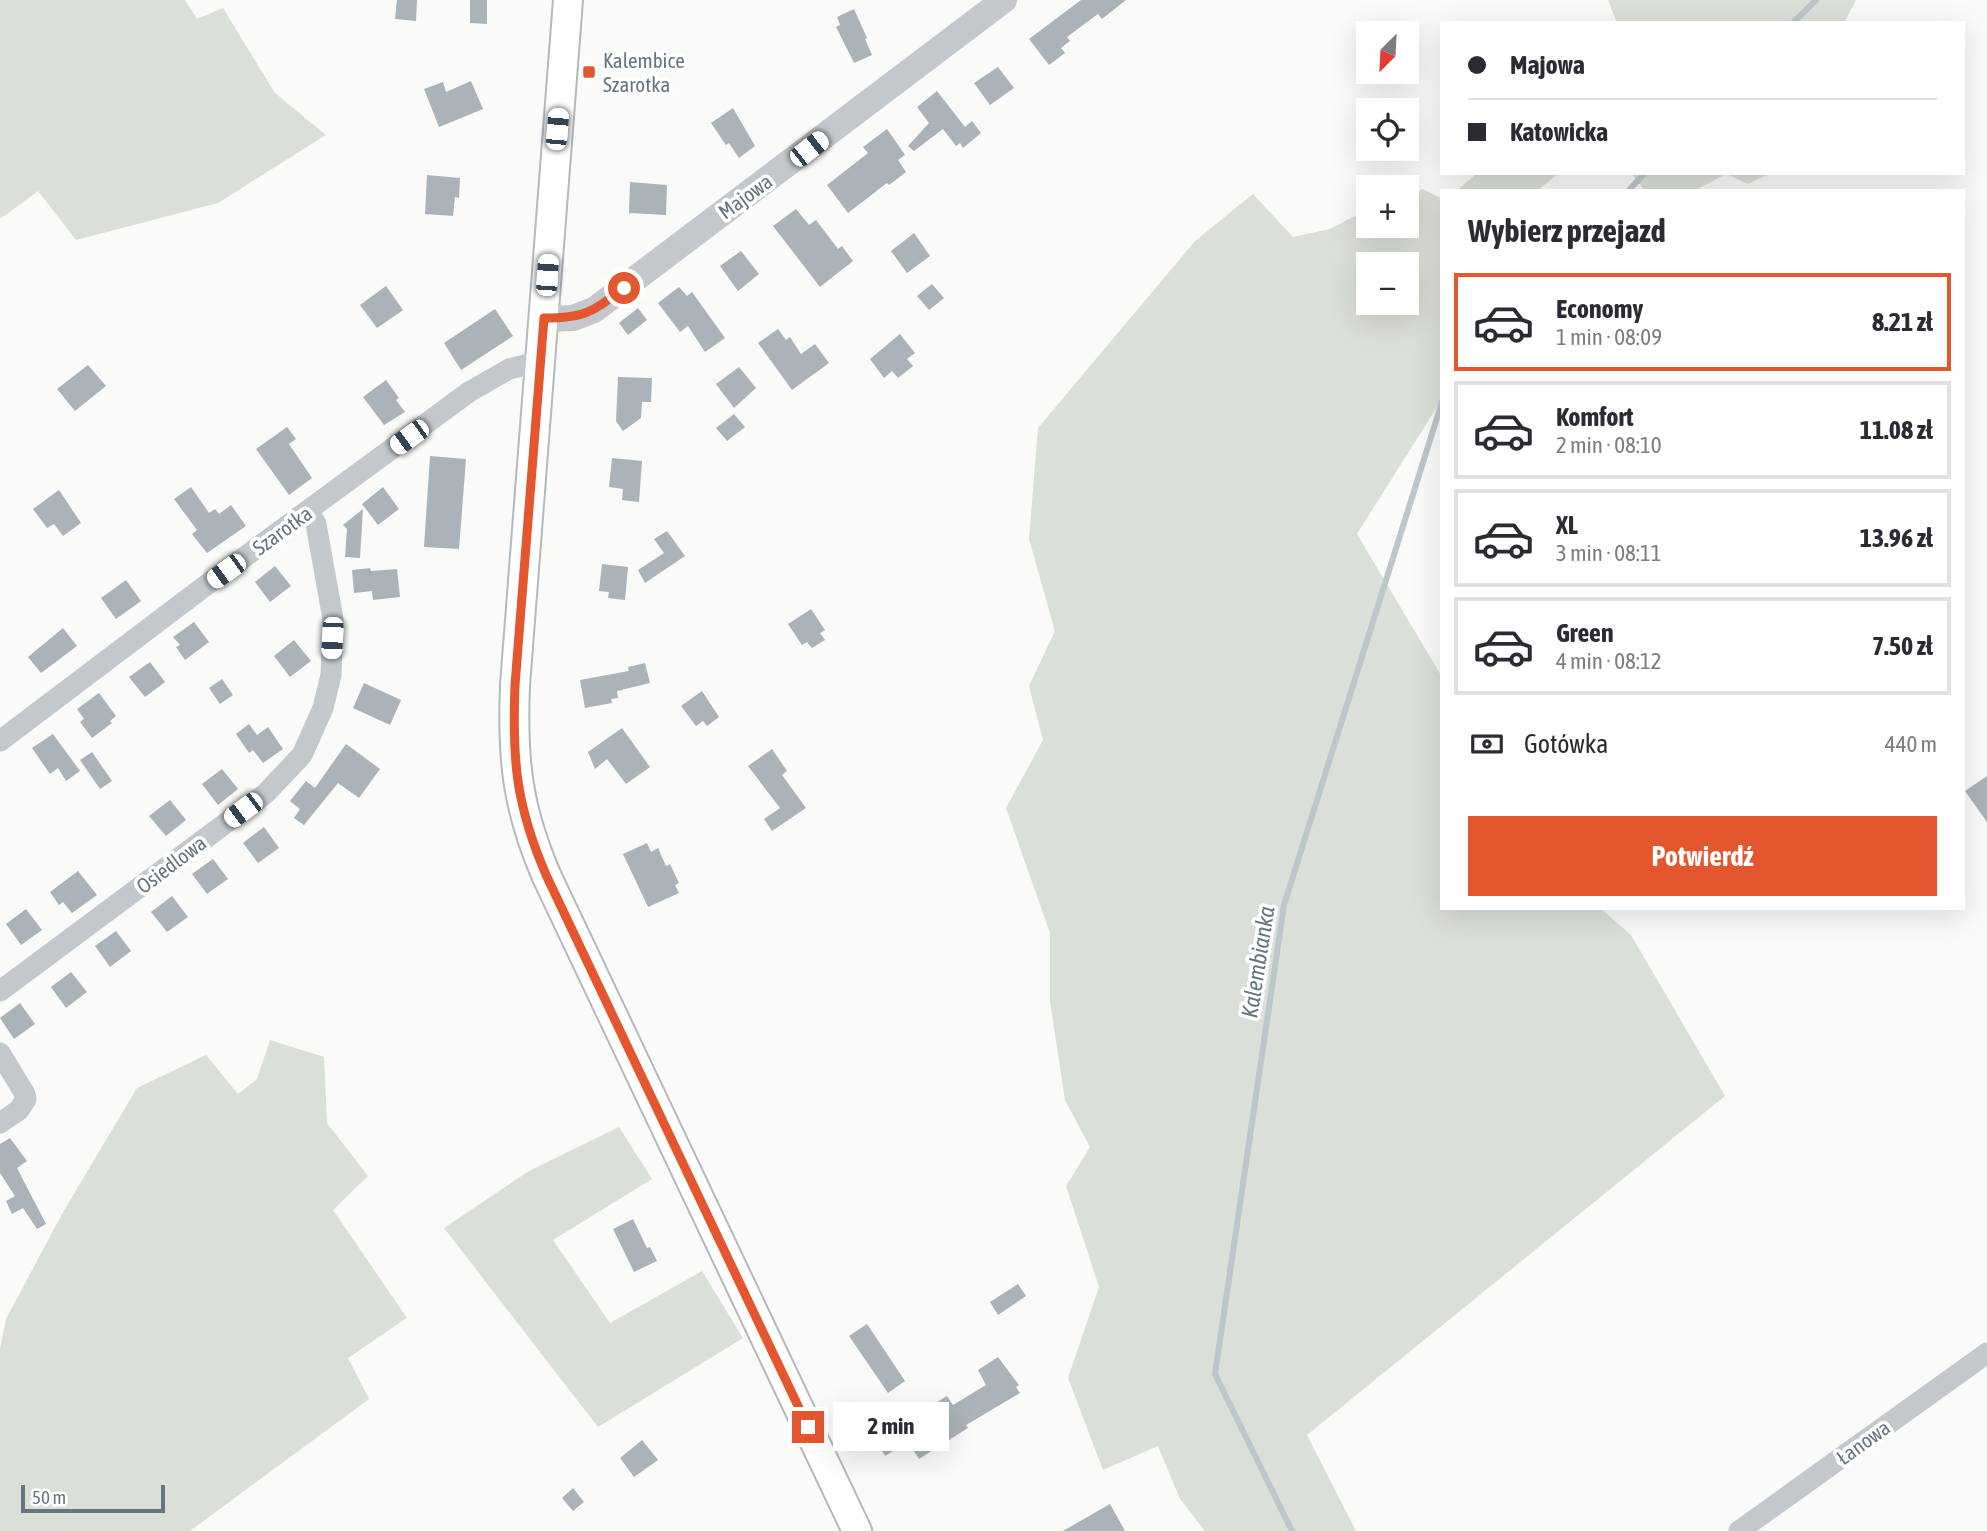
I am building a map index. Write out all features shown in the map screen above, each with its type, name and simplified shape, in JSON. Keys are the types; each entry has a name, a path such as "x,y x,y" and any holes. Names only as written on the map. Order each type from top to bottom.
{"main road":[{"path":"568,0 514,699 514,758 523,813 547,877 857,1531"}],"street":[{"name":"Majowa","path":"544,318 573,318 594,310 1004,0"},
{"name":"Szarotka","path":"0,741 469,392 509,369 541,361"},
{"name":"Osiedlowa","path":"0,991 265,794 302,755 323,708 331,675 333,619 316,524 309,511"},
{"path":"0,1053 26,1099 19,1110 0,1123"},
{"name":"Łanowa","path":"1739,1531 1987,1353"}],"shaded area":[{"path":"0,0 185,0 197,19 223,8 275,93 326,135 218,203 76,240 38,191 0,219"},
{"path":"1608,0 1856,0 1845,21 1616,21"},
{"path":"1475,175 1557,175 1539,189 1459,189"},
{"path":"1633,175 1724,175 1698,189 1643,189"},
{"path":"1728,175 1767,175 1748,184"},
{"path":"1423,189 1440,198 1440,402 1357,534 1440,674 1440,910 1602,910 1631,935 1725,1096 1307,1435 1356,1531 1205,1531 1180,1499 1158,1446 1103,1470 1068,1378 1099,1287 1066,1186 1090,1147 1065,1100 1050,1001 1050,933 1006,808 1043,740 1029,686 1055,631 1029,539 1038,428 1195,241 1253,194 1293,237 1330,229 1356,215 1356,238 1419,238 1419,190"},
{"path":"270,1040 324,1057 327,1123 368,1176 333,1210 407,1318 348,1358 369,1399 190,1531 0,1531 0,1349 6,1319 62,1214 137,1088 206,1055 238,1094 257,1079"},
{"path":"619,1127 652,1179 553,1240 610,1323 702,1271 743,1338 598,1427 444,1228 529,1171"}],"building":[{"path":"397,0 417,0 416,21 395,19"},
{"path":"470,0 487,0 487,24 470,23"},
{"path":"1081,0 1126,0 1102,19 1098,14 1067,37 1070,41 1061,48 1065,53 1049,65 1029,39"},
{"path":"854,9 872,55 854,63 836,27 840,25 837,17"},
{"path":"998,67 1014,88 990,105 974,83"},
{"path":"471,81 483,109 439,127 424,89 443,82 446,92"},
{"path":"937,91 965,127 972,121 981,133 963,148 960,143 956,146 943,129 914,151 908,146 929,123 917,107"},
{"path":"733,108 755,146 739,158 711,123"},
{"path":"887,129 905,155 898,160 906,172 848,213 827,185 868,153 863,147"},
{"path":"427,175 460,178 459,198 455,197 453,216 425,214"},
{"path":"630,182 667,185 666,215 629,213"},
{"path":"796,209 809,225 816,220 838,249 842,246 853,261 820,287 773,226"},
{"path":"914,233 930,256 907,273 891,251"},
{"path":"741,251 759,274 738,291 720,266"},
{"path":"932,284 944,298 929,310 917,296"},
{"path":"386,286 403,310 377,328 360,305"},
{"path":"679,287 687,296 692,292 725,338 705,352 688,326 680,332 658,303"},
{"path":"638,308 647,320 628,335 619,323"},
{"path":"495,309 513,336 461,370 444,343"},
{"path":"778,329 786,340 790,337 801,354 815,344 829,363 792,390 758,343"},
{"path":"900,334 915,353 907,359 913,366 898,378 892,371 884,378 870,359"},
{"path":"88,365 106,386 75,411 57,389"},
{"path":"739,367 756,388 734,408 716,384"},
{"path":"618,377 652,378 651,402 642,402 641,418 623,431 616,421"},
{"path":"386,380 405,412 384,425 363,397"},
{"path":"734,414 745,427 727,441 716,428"},
{"path":"287,427 296,439 289,444 312,478 289,495 256,449"},
{"path":"430,456 466,459 459,549 424,547"},
{"path":"612,458 642,461 639,502 622,500 623,489 609,487"},
{"path":"191,487 209,513 215,509 219,514 231,505 246,526 207,553 192,534 197,530 174,499"},
{"path":"383,487 399,509 378,525 362,504"},
{"path":"59,490 81,523 63,536 54,524 47,528 33,509"},
{"path":"363,509 360,558 345,557 347,529 343,525"},
{"path":"667,531 685,556 645,583 638,570 664,553 654,539"},
{"path":"602,564 628,567 625,600 608,598 609,592 599,591"},
{"path":"275,566 291,586 270,602 255,582"},
{"path":"370,568 371,571 397,569 400,597 373,600 372,591 354,593 352,570"},
{"path":"126,580 141,601 116,619 101,598"},
{"path":"811,609 825,630 820,633 825,640 812,648 807,642 802,645 788,624"},
{"path":"194,622 209,642 185,660 176,647 180,645 173,637"},
{"path":"63,628 77,646 41,673 28,657"},
{"path":"294,640 311,661 290,677 274,656"},
{"path":"150,662 165,682 145,697 129,677"},
{"path":"645,663 650,683 617,691 618,698 611,699 612,703 585,708 580,680 629,671 628,667"},
{"path":"222,679 233,695 220,704 209,688"},
{"path":"364,683 401,700 390,725 353,708"},
{"path":"702,691 719,717 707,726 703,721 696,726 681,706"},
{"path":"99,693 116,716 110,721 112,723 92,738 80,722 84,719 77,709"},
{"path":"249,724 257,735 268,727 283,749 263,763 253,750 249,753 236,734"},
{"path":"622,728 650,767 626,784 607,759 595,769 588,752"},
{"path":"53,734 80,771 66,781 58,768 50,774 32,748"},
{"path":"346,744 380,769 359,798 338,783 304,825 294,818 300,809 290,801 306,781 315,788"},
{"path":"772,749 787,771 782,775 806,808 772,831 764,819 780,808 748,766"},
{"path":"92,752 112,781 100,789 80,760"},
{"path":"222,769 238,789 218,805 202,784"},
{"path":"1987,776 1987,822 1965,791"},
{"path":"170,800 186,820 166,836 149,816"},
{"path":"264,827 279,848 258,863 243,843"},
{"path":"647,843 651,852 658,848 666,866 670,864 679,883 675,885 679,893 648,907 623,854"},
{"path":"213,859 228,879 207,894 192,874"},
{"path":"78,871 97,895 72,913 63,902 59,905 50,892"},
{"path":"172,896 188,917 167,932 151,912"},
{"path":"26,909 42,930 21,945 6,924"},
{"path":"116,931 131,951 110,967 95,946"},
{"path":"71,972 87,992 66,1008 51,987"},
{"path":"20,1003 35,1024 14,1039 0,1018"},
{"path":"10,1138 27,1161 17,1168 46,1224 37,1229 23,1208 12,1214 6,1201 15,1196 0,1173 0,1144"},
{"path":"633,1219 647,1248 650,1247 657,1261 634,1272 613,1229"},
{"path":"1018,1284 1026,1296 998,1315 990,1302"},
{"path":"867,1324 905,1381 888,1393 849,1336"},
{"path":"998,1357 1019,1385 1016,1387 1020,1393 966,1425 968,1428 919,1459 908,1442 885,1456 876,1440 947,1396 953,1405 986,1385 978,1370"},
{"path":"642,1440 658,1460 634,1477 620,1458"},
{"path":"573,1488 584,1502 573,1511 562,1498"},
{"path":"1110,1504 1125,1531 1063,1531"}],"waterway":[{"name":"Kalembianka","path":"1795,21 1816,0"},
{"name":"Kalembianka","path":"1630,189 1643,175"},
{"name":"Kalembianka","path":"1292,1531 1215,1374 1284,905 1440,408"}],"place":[{"name":"Kalembice Szarotka","path":"589,72"}],"route":[{"path":"624,288 583,315 573,318 544,318 515,685 513,739 517,782 531,839 547,877 808,1427"}]}
